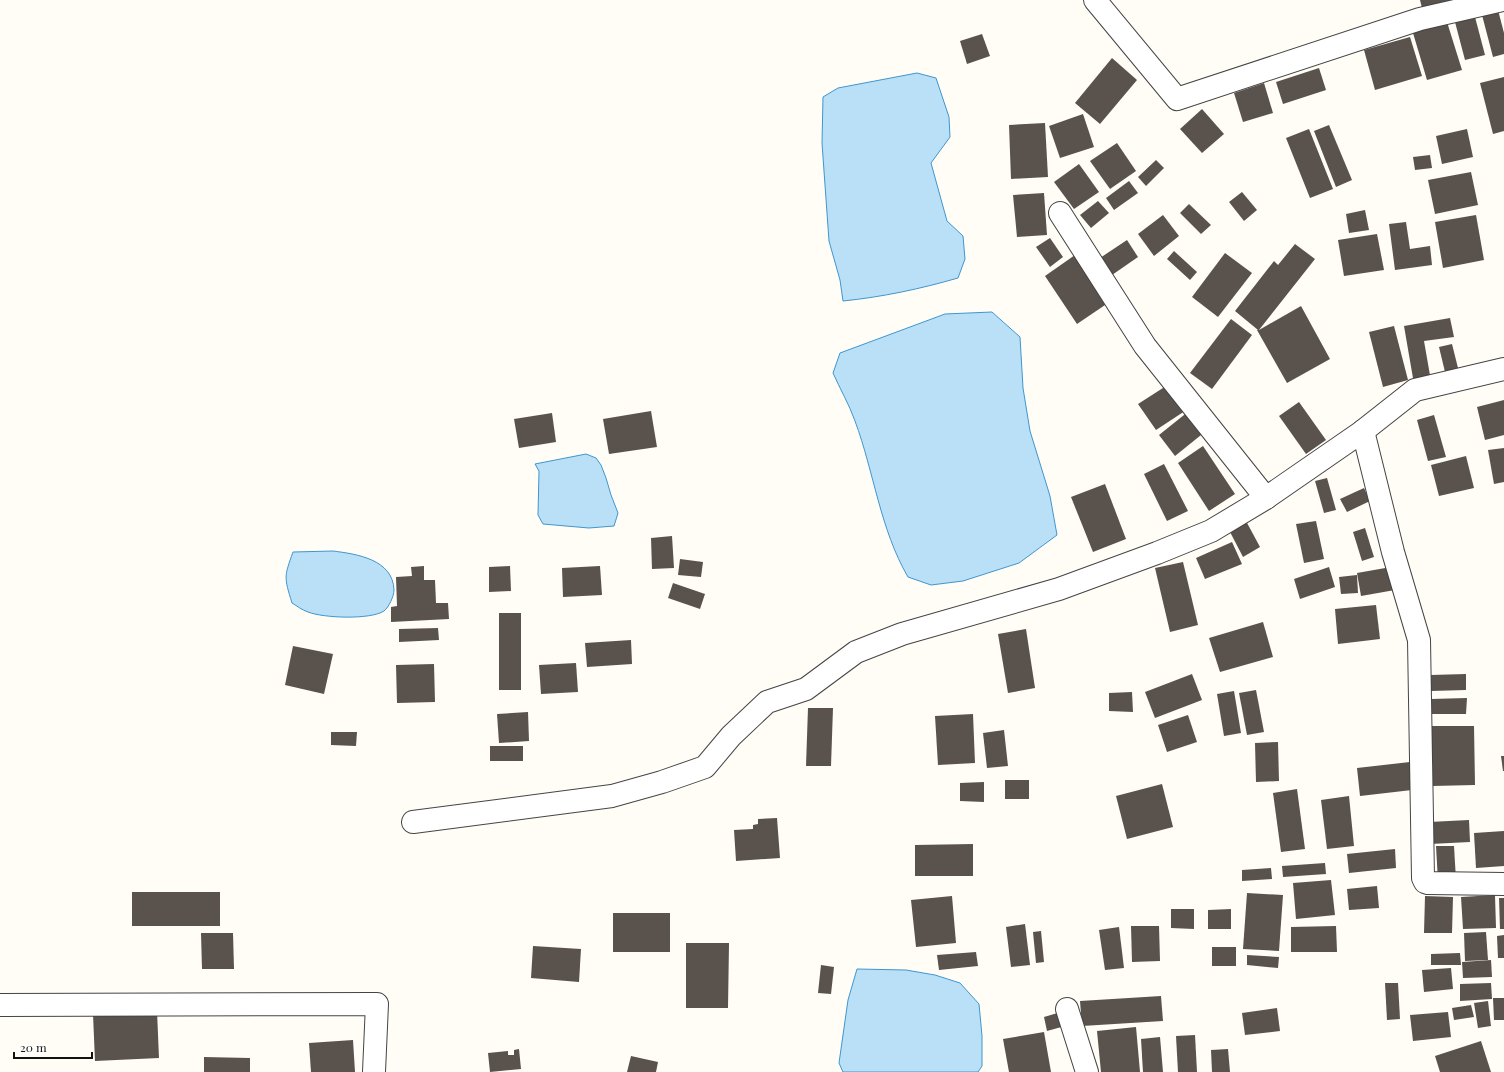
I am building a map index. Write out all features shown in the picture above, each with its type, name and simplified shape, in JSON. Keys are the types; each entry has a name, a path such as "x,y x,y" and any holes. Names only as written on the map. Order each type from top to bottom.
{"street":[{"path":"1095,0 1177,99 1420,19 1503,0"},
{"path":"1060,213 1145,346 1266,498"},
{"path":"412,822 612,796 662,782 705,767 731,736 767,702 806,689 856,652 902,634 1059,588 1211,531 1266,498 1363,431 1415,390 1504,369"},
{"path":"1363,431 1393,552 1419,640 1423,878 1428,884 1504,884"},
{"path":"0,1005 377,1004 374,1072"},
{"path":"1067,1009 1087,1072"}],"water":[{"path":"917,73 936,78 949,117 950,137 931,163 947,221 963,236 965,259 958,278 901,292 843,301 840,280 829,241 822,143 823,97 838,88"},
{"path":"992,312 1020,337 1023,388 1030,431 1050,496 1057,535 1019,563 963,581 931,585 908,577 898,559 884,520 862,440 850,409 833,373 840,353 945,314"},
{"path":"586,454 596,458 601,465 618,513 614,526 589,528 543,524 538,515 539,471 535,464"},
{"path":"333,551 362,556 372,560 387,571 392,580 394,590 391,601 384,611 368,616 335,617 308,612 292,603 286,577 293,552"},
{"path":"857,969 906,970 935,975 960,983 979,1004 982,1036 982,1066 978,1072 843,1072 839,1063 848,1000"}],"building":[{"path":"1420,0 1452,0 1422,8"},
{"path":"1498,10 1504,33 1504,54 1493,57 1482,15"},
{"path":"1475,17 1485,55 1465,60 1455,22"},
{"path":"1447,22 1462,70 1427,80 1413,33"},
{"path":"982,34 990,56 967,64 960,41"},
{"path":"1410,37 1422,76 1375,90 1364,50"},
{"path":"1112,58 1137,80 1100,124 1075,103"},
{"path":"1319,68 1326,90 1283,104 1276,82"},
{"path":"1504,77 1504,131 1493,134 1480,83"},
{"path":"1264,83 1273,113 1243,122 1234,93"},
{"path":"1202,109 1224,134 1202,153 1180,129"},
{"path":"1083,114 1094,147 1060,158 1049,126"},
{"path":"1045,123 1048,177 1011,179 1009,125"},
{"path":"1329,125 1352,180 1336,187 1314,131"},
{"path":"1309,129 1333,189 1310,198 1286,138"},
{"path":"1467,129 1473,157 1442,164 1436,136"},
{"path":"1117,143 1136,171 1110,189 1090,161"},
{"path":"1430,155 1432,168 1415,170 1413,157"},
{"path":"1156,160 1164,168 1146,186 1138,177"},
{"path":"1079,164 1099,192 1074,209 1054,182"},
{"path":"1471,172 1478,205 1435,214 1428,180"},
{"path":"1129,181 1138,193 1114,210 1106,198"},
{"path":"1242,192 1257,210 1244,221 1229,202"},
{"path":"1044,193 1047,235 1017,237 1013,195"},
{"path":"1098,201 1109,213 1091,228 1080,215"},
{"path":"1189,204 1211,225 1201,234 1180,213"},
{"path":"1365,210 1369,230 1349,233 1346,214"},
{"path":"1163,215 1179,236 1154,256 1138,234"},
{"path":"1476,215 1484,260 1443,268 1435,222"},
{"path":"1406,222 1410,249 1430,246 1432,265 1395,270 1389,224"},
{"path":"1377,234 1384,270 1344,276 1338,240"},
{"path":"1050,238 1063,257 1050,267 1036,247"},
{"path":"1127,240 1138,257 1112,275 1100,258"},
{"path":"1295,244 1315,259 1259,330 1301,306 1330,359 1287,383 1258,330 1235,311 1274,261 1278,265"},
{"path":"1174,251 1197,272 1190,280 1167,259"},
{"path":"1225,253 1252,273 1218,317 1192,297"},
{"path":"1075,255 1108,303 1077,324 1045,276"},
{"path":"1450,318 1454,337 1424,341 1431,381 1414,384 1404,326"},
{"path":"1231,319 1252,335 1212,389 1190,373"},
{"path":"1394,326 1408,380 1383,387 1369,332"},
{"path":"1452,344 1458,368 1445,372 1439,347"},
{"path":"1177,379 1194,405 1156,430 1138,404"},
{"path":"1504,400 1504,435 1485,440 1477,407"},
{"path":"1299,402 1326,440 1306,454 1279,416"},
{"path":"651,411 657,447 609,454 603,419"},
{"path":"1189,411 1206,431 1175,456 1159,435"},
{"path":"552,413 556,442 519,448 514,419"},
{"path":"1434,415 1446,457 1428,461 1417,420"},
{"path":"1203,446 1235,494 1209,511 1178,463"},
{"path":"1504,448 1504,482 1494,484 1488,450"},
{"path":"1466,456 1474,488 1439,496 1431,465"},
{"path":"1164,464 1188,511 1167,521 1144,474"},
{"path":"1327,478 1336,510 1324,513 1315,481"},
{"path":"1105,484 1126,539 1093,552 1071,497"},
{"path":"1364,488 1370,501 1347,512 1340,499"},
{"path":"1246,521 1260,547 1243,557 1229,530"},
{"path":"1316,521 1324,559 1304,563 1296,524"},
{"path":"1365,528 1374,557 1362,561 1353,532"},
{"path":"672,536 674,568 652,569 651,538"},
{"path":"1232,542 1242,564 1205,579 1196,558"},
{"path":"680,559 703,562 701,577 678,575"},
{"path":"1183,562 1198,625 1170,632 1155,568"},
{"path":"424,566 424,580 435,580 436,603 448,603 449,619 391,622 391,607 397,606 396,577 412,576 411,567"},
{"path":"510,566 511,591 489,592 489,567"},
{"path":"600,566 602,595 563,597 562,568"},
{"path":"1329,567 1335,587 1300,599 1294,579"},
{"path":"1391,567 1395,590 1361,596 1357,573"},
{"path":"1357,575 1358,593 1341,594 1339,577"},
{"path":"673,583 705,594 700,609 668,598"},
{"path":"1376,605 1380,639 1338,644 1335,609"},
{"path":"499,613 521,613 521,690 499,690"},
{"path":"1263,622 1273,657 1220,672 1209,638"},
{"path":"438,628 439,640 399,642 399,629"},
{"path":"1026,629 1035,688 1008,693 998,634"},
{"path":"631,640 632,664 587,667 585,643"},
{"path":"293,646 333,654 324,694 285,685"},
{"path":"576,663 578,692 541,694 539,665"},
{"path":"434,664 435,702 397,703 396,665"},
{"path":"1192,674 1202,700 1155,718 1145,692"},
{"path":"1466,674 1466,690 1431,691 1430,675"},
{"path":"1256,690 1264,732 1247,735 1239,693"},
{"path":"1234,691 1241,733 1224,736 1217,694"},
{"path":"1132,692 1133,712 1109,711 1109,693"},
{"path":"1467,698 1466,714 1431,714 1431,699"},
{"path":"808,708 833,708 831,766 806,766"},
{"path":"528,712 529,741 499,743 497,714"},
{"path":"973,714 975,763 938,765 935,716"},
{"path":"1188,715 1197,742 1167,752 1158,725"},
{"path":"1431,726 1474,726 1475,785 1432,786"},
{"path":"1004,730 1008,766 987,768 983,733"},
{"path":"331,732 357,732 356,746 331,745"},
{"path":"1278,742 1279,781 1256,782 1255,743"},
{"path":"490,746 523,746 523,761 490,761"},
{"path":"1501,756 1504,756 1504,771 1503,771"},
{"path":"1410,762 1412,790 1360,796 1357,768"},
{"path":"1005,780 1029,780 1029,799 1005,799"},
{"path":"984,782 984,802 960,801 960,783"},
{"path":"1162,784 1173,827 1127,839 1116,796"},
{"path":"1297,789 1305,849 1281,852 1273,793"},
{"path":"1349,796 1354,846 1327,849 1321,800"},
{"path":"777,818 780,858 736,861 734,830 753,829 753,825 758,824 758,819"},
{"path":"1469,820 1470,842 1430,844 1429,822"},
{"path":"1504,831 1504,866 1476,868 1474,833"},
{"path":"973,844 973,876 915,876 915,845"},
{"path":"1436,846 1454,846 1456,880 1438,881"},
{"path":"1395,849 1396,868 1349,873 1347,854"},
{"path":"1325,863 1326,874 1283,877 1282,866"},
{"path":"1271,868 1272,879 1242,881 1242,870"},
{"path":"1331,880 1335,915 1296,919 1293,883"},
{"path":"1377,886 1379,908 1349,910 1347,889"},
{"path":"132,892 220,892 220,926 132,926"},
{"path":"1247,893 1283,895 1279,951 1243,949"},
{"path":"1495,895 1496,928 1463,929 1461,897"},
{"path":"952,896 956,943 916,947 911,900"},
{"path":"1425,896 1453,897 1452,933 1424,933"},
{"path":"1499,898 1504,898 1504,929 1500,929"},
{"path":"1171,909 1194,909 1194,929 1171,928"},
{"path":"1231,909 1231,929 1208,929 1208,910"},
{"path":"613,913 670,913 670,952 613,952"},
{"path":"1025,924 1030,965 1011,967 1006,927"},
{"path":"1131,926 1159,926 1160,961 1132,962"},
{"path":"1336,926 1337,952 1291,952 1291,927"},
{"path":"1119,927 1124,968 1105,970 1099,930"},
{"path":"1041,931 1044,962 1036,963 1033,932"},
{"path":"1486,932 1488,960 1465,961 1464,933"},
{"path":"201,933 233,933 234,969 202,969"},
{"path":"1504,935 1504,958 1498,958 1497,936"},
{"path":"686,943 729,943 728,1008 686,1008"},
{"path":"533,946 581,949 579,982 531,978"},
{"path":"1212,947 1236,947 1236,966 1212,966"},
{"path":"976,952 978,966 939,970 937,955"},
{"path":"1460,953 1461,965 1431,965 1431,954"},
{"path":"1247,955 1279,957 1278,968 1247,965"},
{"path":"1491,960 1492,977 1463,978 1462,962"},
{"path":"821,965 834,967 831,994 818,993"},
{"path":"1451,968 1453,989 1424,992 1422,970"},
{"path":"1385,983 1398,983 1400,1019 1387,1020"},
{"path":"1491,983 1492,999 1460,1001 1460,984"},
{"path":"1161,996 1163,1021 1082,1026 1080,1001"},
{"path":"1493,998 1504,998 1504,1020 1494,1020"},
{"path":"1488,1001 1491,1026 1478,1028 1474,1003"},
{"path":"1471,1005 1474,1017 1454,1020 1452,1008"},
{"path":"1277,1008 1280,1031 1245,1035 1242,1013"},
{"path":"157,1011 159,1058 95,1061 93,1014"},
{"path":"1061,1012 1065,1026 1047,1031 1044,1017"},
{"path":"1448,1012 1451,1037 1413,1041 1410,1015"},
{"path":"1136,1027 1140,1072 1101,1072 1097,1031"},
{"path":"1044,1032 1051,1072 1009,1072 1003,1039"},
{"path":"1195,1035 1197,1072 1178,1072 1176,1036"},
{"path":"1160,1037 1163,1072 1143,1072 1141,1039"},
{"path":"353,1040 355,1072 311,1072 309,1043"},
{"path":"1481,1041 1491,1072 1440,1072 1435,1056"},
{"path":"519,1049 521,1069 490,1072 488,1053 508,1051 508,1055 514,1055 514,1050"},
{"path":"1228,1049 1230,1072 1212,1072 1211,1050"},
{"path":"631,1056 658,1062 656,1072 627,1072"},
{"path":"204,1057 250,1058 250,1072 204,1072"}]}
